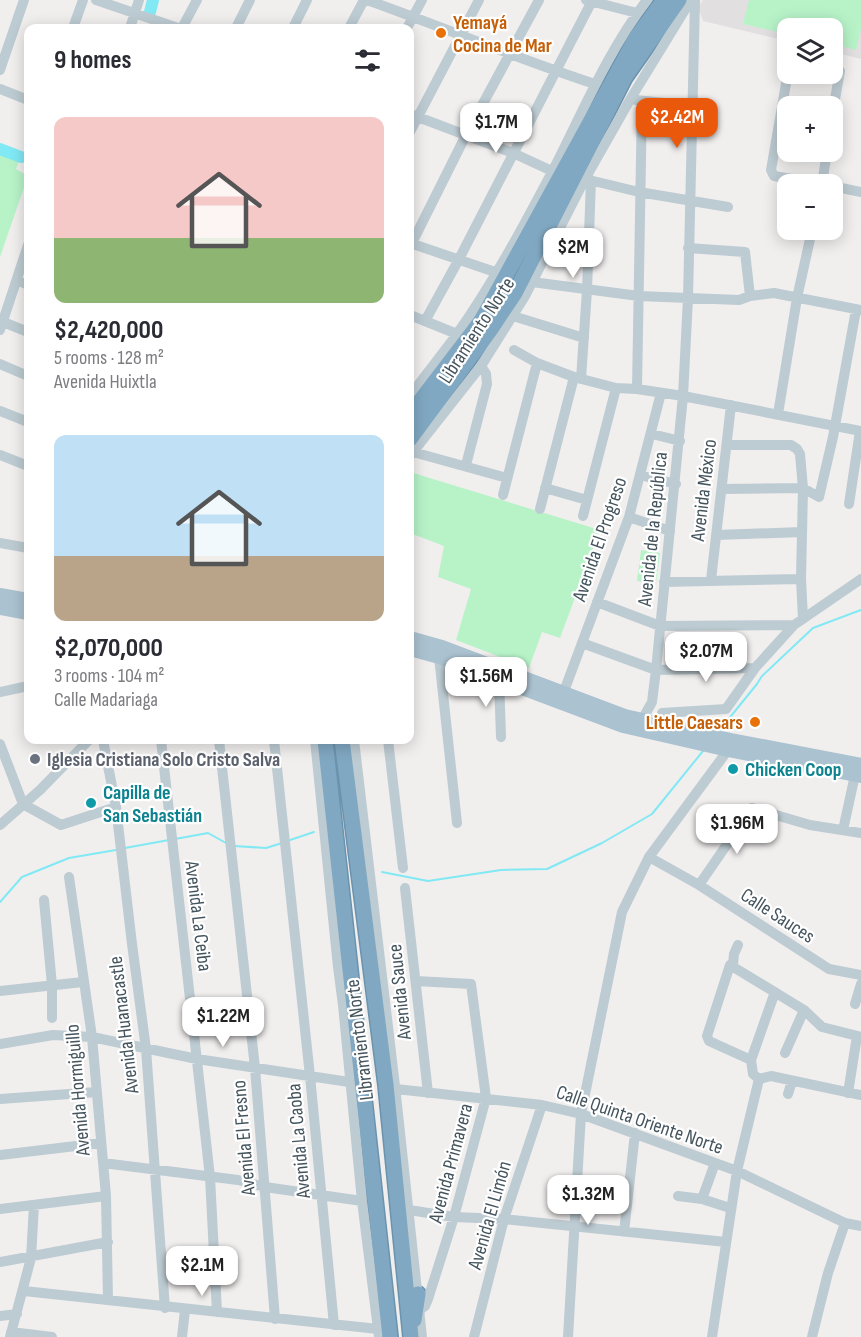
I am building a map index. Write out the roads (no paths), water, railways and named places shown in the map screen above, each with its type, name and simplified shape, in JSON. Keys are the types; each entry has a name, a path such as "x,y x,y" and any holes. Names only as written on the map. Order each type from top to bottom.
{"highway":[{"name":"Libramiento Norte","path":"414,409 481,321 636,38 664,0"},
{"name":"Libramiento Norte","path":"414,444 515,292 625,77 679,0"},
{"path":"655,34 658,54"},
{"path":"532,229 542,190"},
{"path":"548,230 564,219"},
{"name":"Libramiento Norte","path":"325,744 384,1335"},
{"name":"Libramiento Norte","path":"343,744 386,1085 414,1336"},
{"path":"366,920 379,948"},
{"path":"344,1005 345,926"},
{"path":"414,1336 418,1294"},
{"path":"375,1305 384,1335"}],"main road":[{"path":"0,595 24,605"},
{"path":"0,608 24,606"},
{"path":"414,639 442,646 563,694 649,733 698,738"},
{"path":"414,650 612,717 642,720 728,746 859,772"}],"street":[{"path":"0,70 24,0"},
{"path":"75,24 84,0"},
{"path":"96,0 167,24"},
{"path":"131,24 140,0"},
{"path":"182,24 197,0"},
{"path":"238,24 250,0"},
{"path":"295,24 307,0"},
{"path":"351,24 365,0 595,84"},
{"path":"410,24 422,0"},
{"path":"414,114 462,34 479,0"},
{"path":"414,236 539,0"},
{"path":"414,391 457,334 495,272 542,190 595,84 647,0"},
{"name":"Libramiento Norte","path":"414,445 481,366 513,316 631,99 693,0"},
{"name":"Avenida de la República","path":"642,720 652,702 680,441 688,298 693,0"},
{"path":"424,321 458,261 589,1 637,13"},
{"path":"777,176 774,176 771,170 786,84"},
{"path":"0,89 24,98"},
{"path":"631,99 692,106"},
{"path":"637,388 642,101"},
{"path":"414,116 513,153 552,171"},
{"path":"540,508 577,378 584,338 588,179 639,192 728,207"},
{"path":"843,188 861,192"},
{"path":"778,414 797,298 810,240"},
{"path":"414,245 495,272"},
{"path":"688,248 746,252 750,296"},
{"path":"24,258 1,326 24,331"},
{"path":"17,280 24,283"},
{"path":"532,282 639,296 739,300 774,293 859,310 819,497 803,488 723,489"},
{"path":"513,316 584,338"},
{"path":"414,317 457,334"},
{"path":"514,350 537,363 577,378 616,388 637,388 683,396 861,431 849,504"},
{"path":"503,495 537,363"},
{"path":"0,364 24,374"},
{"path":"466,465 487,384 486,374 481,366"},
{"path":"583,516 616,388"},
{"name":"Avenida El Progreso","path":"563,694 629,518 661,393"},
{"name":"Avenida México","path":"711,580 731,405"},
{"path":"0,411 24,420"},
{"path":"652,434 680,441"},
{"path":"727,445 791,445 800,454 803,488 799,622"},
{"path":"414,450 507,478"},
{"path":"0,454 24,464"},
{"path":"640,475 675,484"},
{"path":"545,488 587,500"},
{"path":"629,518 670,531"},
{"path":"717,535 802,532"},
{"path":"0,543 24,547"},
{"path":"664,582 801,579"},
{"path":"662,713 726,709 755,668 799,622 861,579"},
{"path":"597,602 660,626 799,622"},
{"path":"582,643 656,670 755,668"},
{"path":"439,657 457,823"},
{"path":"500,679 501,737"},
{"path":"0,692 24,687"},
{"path":"652,702 670,727"},
{"path":"670,727 676,712"},
{"path":"0,744 23,804 61,825 116,807"},
{"path":"0,825 40,790 85,744"},
{"name":"Avenida Huanacastle","path":"104,744 116,807 146,1048 165,1308"},
{"name":"Avenida La Ceiba","path":"161,744 210,1177 217,1312"},
{"name":"Avenida El Fresno","path":"219,744 255,1068 275,1319"},
{"name":"Avenida La Caoba","path":"274,744 334,1325"},
{"path":"315,744 338,967 344,1005 362,1201 375,1305"},
{"name":"Libramiento Norte","path":"354,744 418,1294 419,1310 414,1336"},
{"path":"388,744 403,868"},
{"path":"568,1337 581,1114 622,912 649,857 728,746"},
{"path":"843,830 859,772"},
{"path":"699,885 752,808 810,825 861,832"},
{"name":"Calle Sauces","path":"649,857 699,885 829,969 861,975"},
{"name":"Avenida Hormiguillo","path":"69,877 92,1037 106,1196 108,1300"},
{"name":"Avenida Sauce","path":"405,888 428,1093"},
{"path":"44,900 52,985 52,1018"},
{"path":"738,945 708,1039 751,1060"},
{"path":"730,966 804,1010 822,1027 859,1037 848,1093"},
{"name":"Avenida Primavera","path":"416,981 471,984 486,1098 454,1217 428,1299 419,1310"},
{"path":"0,991 83,982"},
{"path":"855,1004 861,984"},
{"path":"776,992 751,1060 755,1077 759,1079 771,1076 861,1095"},
{"path":"785,1053 804,1010"},
{"path":"0,1044 53,1035 92,1037 197,1059 350,1082"},
{"path":"712,1337 736,1172 759,1079"},
{"path":"788,1094 792,1081"},
{"name":"Calle Quinta Oriente Norte","path":"396,1089 542,1105 581,1114 715,1163 845,1222 861,1226"},
{"path":"0,1099 97,1092"},
{"name":"Avenida El Limón","path":"474,1337 504,1219 542,1105"},
{"path":"624,1232 635,1133"},
{"path":"0,1155 101,1143"},
{"path":"103,1162 238,1180 265,1187 362,1201"},
{"path":"702,1200 715,1163"},
{"path":"0,1209 106,1196"},
{"path":"678,1196 730,1208"},
{"path":"34,1205 31,1258 24,1292 10,1335 52,1337"},
{"path":"409,1210 454,1217 504,1219 726,1242"},
{"path":"812,1337 828,1273 845,1222"},
{"path":"0,1262 108,1242"},
{"path":"24,1292 334,1325 384,1335"},
{"path":"182,1337 185,1310"},
{"path":"0,1316 16,1314"}],"waterway":[{"path":"150,12 153,0"},
{"path":"0,149 21,157"},
{"path":"718,732 762,676 813,628 861,610"},
{"path":"382,872 428,881 501,870 547,869 602,843 652,814 703,751"},
{"path":"290,840 314,832"},
{"path":"175,839 208,833 226,843"},
{"path":"125,848 169,840"},
{"path":"234,846 266,848 282,843"},
{"path":"0,902 22,877 69,858 116,850"}],"place":[{"name":"Yemayá Cocina de Mar","path":"441,33"},
{"name":"Little Caesars","path":"755,722"},
{"name":"Iglesia Cristiana Solo Cristo Salva","path":"35,759"},
{"name":"Chicken Coop","path":"733,769"},
{"name":"Capilla de San Sebastián","path":"91,803"}]}
